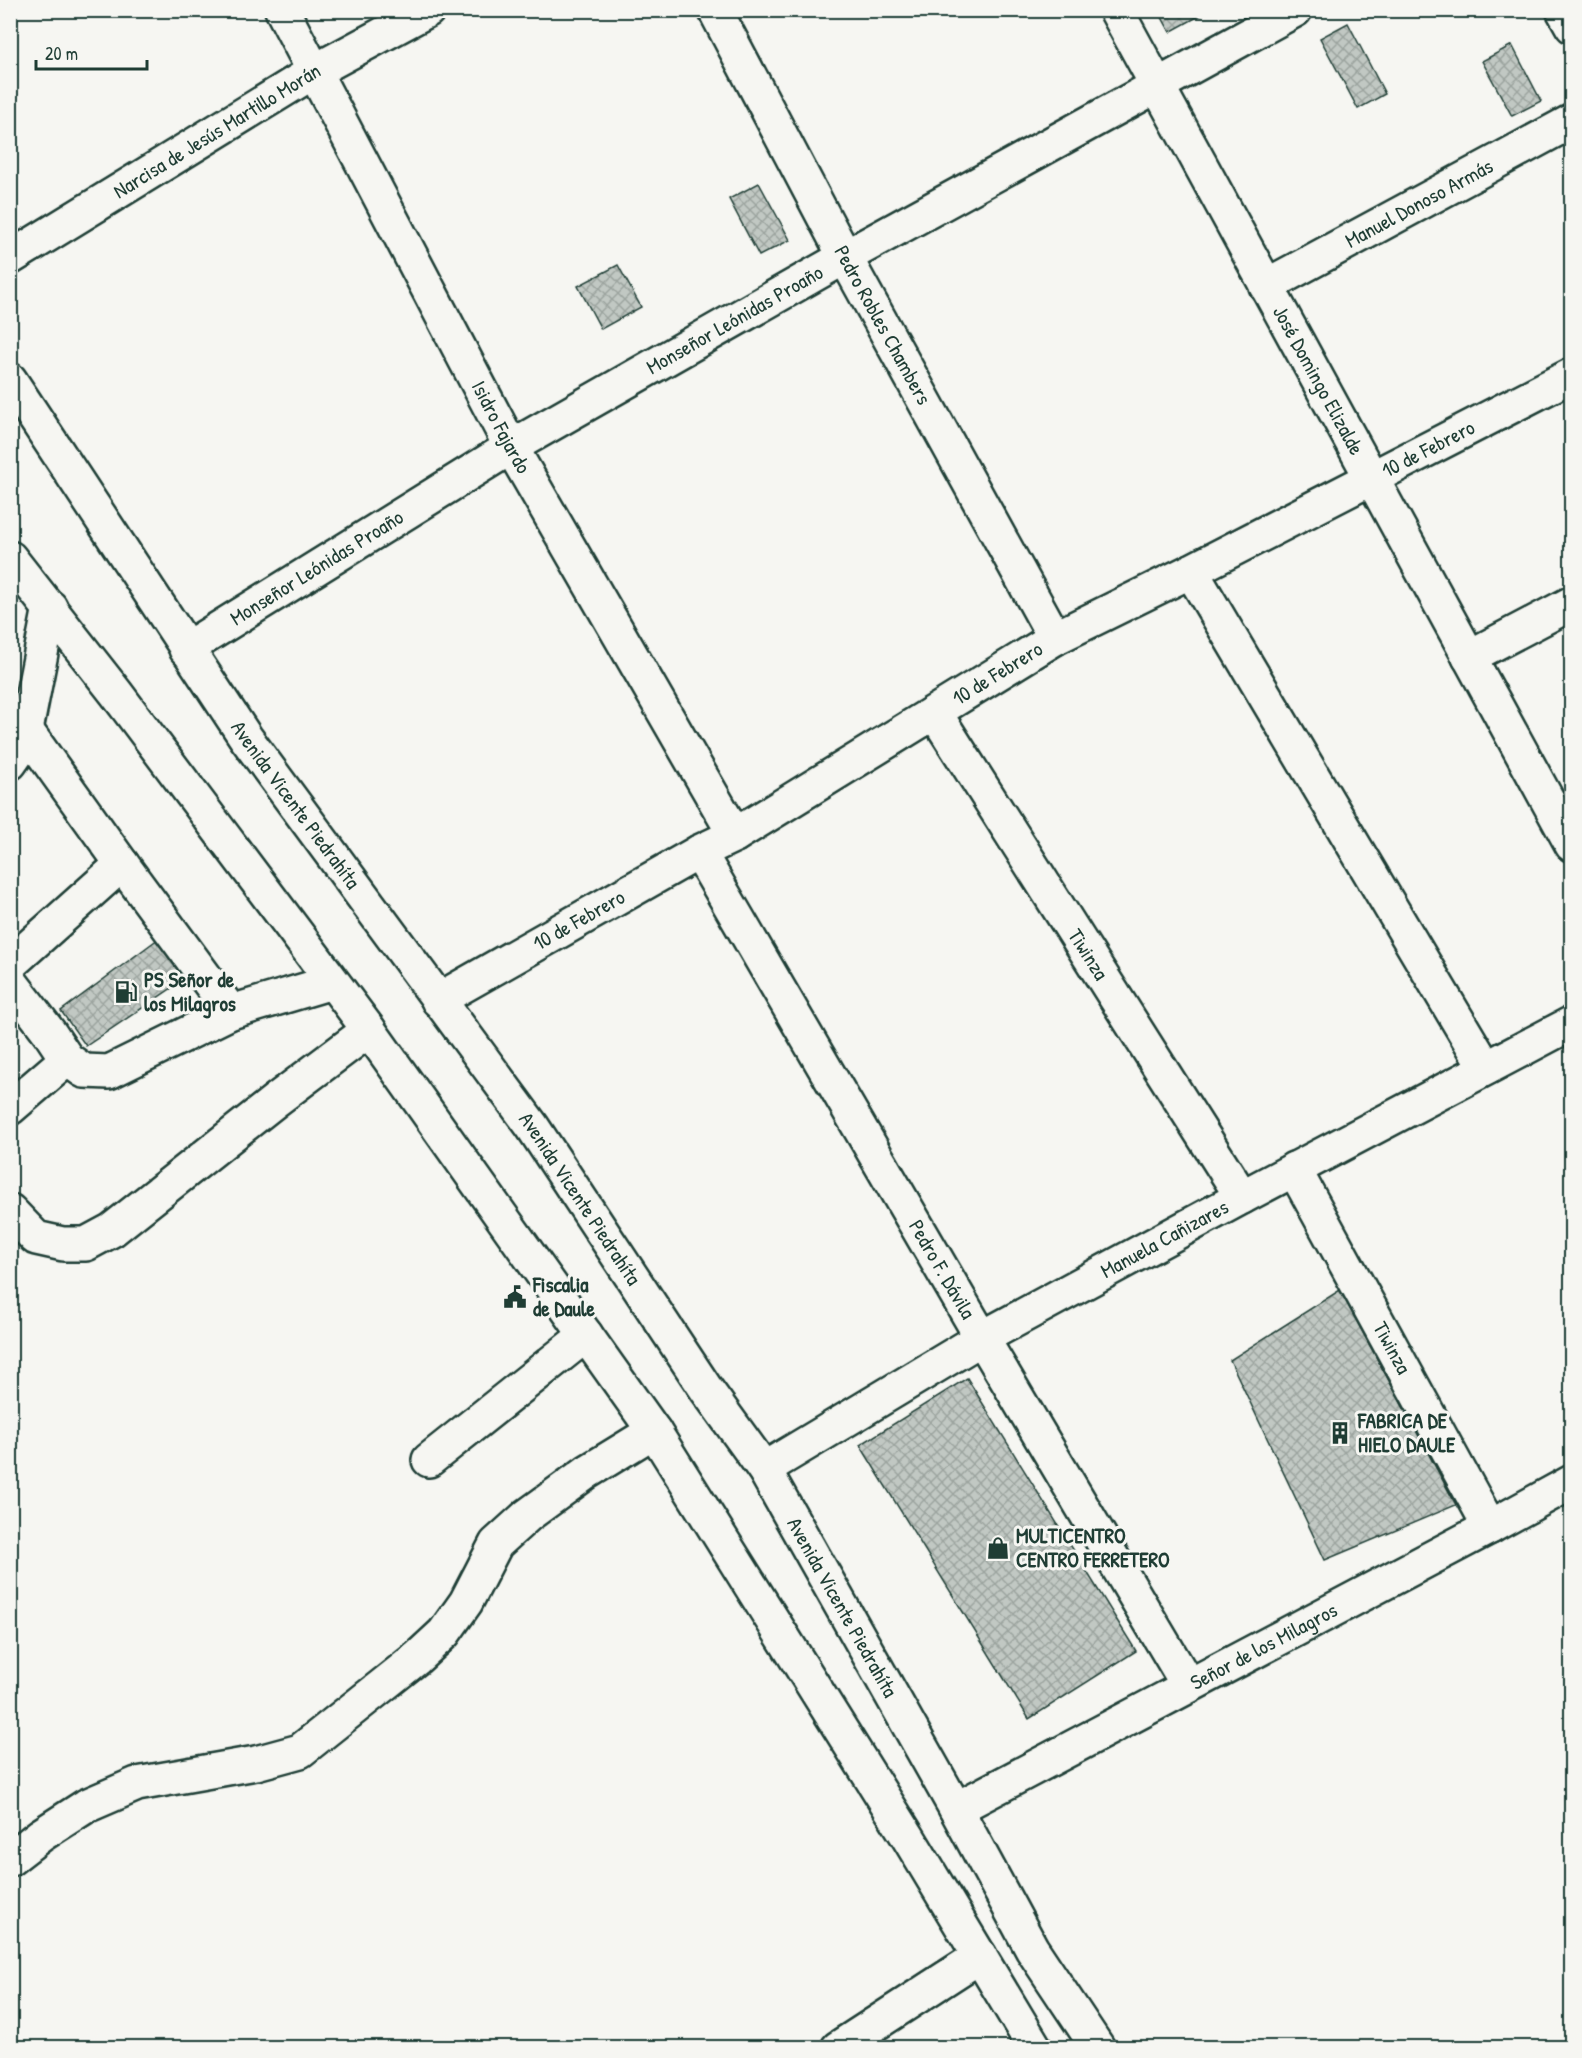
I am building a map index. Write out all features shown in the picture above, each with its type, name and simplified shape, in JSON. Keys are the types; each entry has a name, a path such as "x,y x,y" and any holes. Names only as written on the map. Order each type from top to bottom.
{"street":[{"name":"Isidro Fajardo","path":"282,10 511,447 735,835"},
{"name":"Narcisa de Jesús Martillo Morán","path":"10,258 313,72 428,10"},
{"name":"Pedro Robles Chambers","path":"716,10 845,257 1055,638"},
{"name":"José Domingo Elizalde","path":"1116,10 1469,657 1563,808 1572,845"},
{"name":"Monseñor Leónidas Proaño","path":"186,649 511,447 845,257 1295,10"},
{"path":"1563,10 1572,26"},
{"name":"Manuel Donoso Armás","path":"1266,286 1572,121"},
{"name":"10 de Febrero","path":"438,1000 699,852 735,835 1055,638 1191,571 1572,375"},
{"name":"Avenida Vicente Piedrahíta","path":"10,380 246,738 532,1126 706,1389 764,1469 956,1809 1032,1949 1098,2048"},
{"path":"10,558 122,701 369,1030 654,1431 902,1826 1035,2048"},
{"path":"1191,571 1486,1068"},
{"path":"1469,657 1572,603"},
{"path":"10,764 26,730 50,607"},
{"name":"Tiwinza","path":"935,713 1242,1197"},
{"path":"26,730 231,1012"},
{"name":"Pedro F. Dávila","path":"699,852 982,1338 1188,1685"},
{"path":"10,964 122,864"},
{"path":"10,981 50,1032 67,1059 84,1071 109,1072 231,1012 333,982"},
{"path":"10,1211 36,1238 63,1244 86,1244 112,1230 276,1100 369,1030"},
{"name":"Manuela Cañizares","path":"764,1469 982,1338 1242,1197 1486,1068 1568,1035"},
{"path":"10,1108 67,1059"},
{"name":"Tiwinza","path":"1294,1169 1490,1527"},
{"path":"429,1460 586,1335"},
{"path":"10,1859 41,1835 86,1806 137,1784 256,1763 300,1750 444,1634 466,1602 496,1544 528,1515 587,1472 654,1431"},
{"name":"Señor de los Milagros","path":"956,1809 1572,1482"},
{"path":"838,2048 980,1956"}],"building":[{"path":"1158,10 1210,10 1170,32"},
{"path":"1348,23 1385,94 1358,109 1320,38"},
{"path":"1512,45 1541,101 1512,116 1482,61"},
{"path":"759,183 790,240 759,256 729,199"},
{"path":"618,265 641,307 601,329 578,286"},
{"name":"PS Señor de los Milagros","path":"166,933 194,973 86,1046 61,1011"},
{"name":"FABRICA DE HIELO DAULE","path":"1340,1290 1456,1505 1325,1560 1230,1360"},
{"name":"MULTICENTRO CENTRO FERRETERO","path":"967,1378 1136,1651 1029,1719 860,1445"}],"place":[{"name":"PS Señor de los Milagros","path":"126,992"},
{"name":"Fiscalia de Daule","path":"515,1297"},
{"name":"FABRICA DE HIELO DAULE","path":"1340,1433"},
{"name":"MULTICENTRO CENTRO FERRETERO","path":"998,1548"}]}
